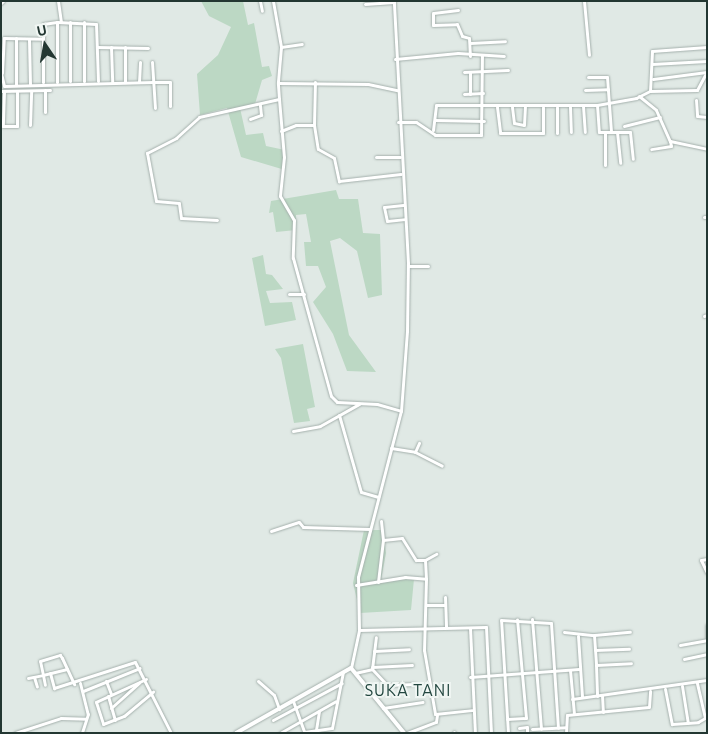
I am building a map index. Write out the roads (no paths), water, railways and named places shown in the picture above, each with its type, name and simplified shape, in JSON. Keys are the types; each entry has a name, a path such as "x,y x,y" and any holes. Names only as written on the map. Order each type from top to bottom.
{"street":[{"path":"57,82 58,1"},
{"path":"260,1 262,11"},
{"path":"273,1 281,46 278,83 284,159 280,196 294,220 294,258 331,396 337,402 401,411"},
{"path":"584,1 589,55"},
{"path":"273,720 295,705 343,678 351,668 359,630 356,585 401,411 408,266 398,122 394,2 365,4"},
{"path":"458,10 433,13 433,25 457,24 470,43 470,56"},
{"path":"43,82 43,22 84,22 96,24 98,82"},
{"path":"70,22 70,82"},
{"path":"84,22 84,82"},
{"path":"43,39 16,38 2,41 2,85 43,82 170,82 170,106"},
{"path":"16,38 16,85"},
{"path":"30,40 30,84"},
{"path":"470,43 505,41"},
{"path":"281,46 302,44"},
{"path":"98,47 148,48"},
{"path":"111,47 112,82"},
{"path":"125,47 125,82"},
{"path":"650,91 653,79 653,50 707,48"},
{"path":"398,122 416,122 433,130 435,135 481,135 484,121 482,56"},
{"path":"395,59 504,56"},
{"path":"652,64 707,61"},
{"path":"139,82 140,62"},
{"path":"152,62 156,108"},
{"path":"464,72 508,70"},
{"path":"470,72 470,94"},
{"path":"653,79 706,74"},
{"path":"433,130 436,105 512,108 611,104 650,91 697,90 706,74"},
{"path":"588,77 606,77 611,104 611,132"},
{"path":"315,82 314,125 318,149 334,158 339,181 401,174"},
{"path":"278,83 368,84 397,90"},
{"path":"585,90 608,89"},
{"path":"45,90 45,112"},
{"path":"17,92 17,126 3,126 3,92 50,90"},
{"path":"30,125 31,91"},
{"path":"464,94 483,93"},
{"path":"639,96 660,116 671,146 651,148"},
{"path":"217,220 182,218 179,203 156,201 147,153 176,138 199,117 260,105 279,99"},
{"path":"696,100 697,116 707,117"},
{"path":"250,119 261,115 260,105"},
{"path":"597,105 599,132 631,133 632,159"},
{"path":"583,106 585,132"},
{"path":"498,107 500,133 544,133 543,107"},
{"path":"512,108 514,123 524,125 525,107"},
{"path":"557,107 557,133"},
{"path":"570,107 570,132"},
{"path":"624,126 660,116"},
{"path":"435,120 484,121"},
{"path":"281,131 296,125 314,125"},
{"path":"604,132 605,165"},
{"path":"617,132 620,163"},
{"path":"670,141 707,149"},
{"path":"376,157 400,157"},
{"path":"404,205 384,207 387,221 405,219"},
{"path":"408,266 428,266"},
{"path":"289,294 304,294"},
{"path":"293,431 320,426 359,404"},
{"path":"339,416 362,494 378,497"},
{"path":"415,452 419,443"},
{"path":"391,448 415,452 442,466"},
{"path":"378,582 383,540 381,521"},
{"path":"271,530 299,522 303,527 370,529"},
{"path":"383,540 402,538 416,560 425,560 436,554"},
{"path":"707,559 700,560 707,573"},
{"path":"351,668 354,674 405,733 436,722 437,715 426,669 423,626 426,605 425,560"},
{"path":"356,585 426,579"},
{"path":"444,597 446,627"},
{"path":"426,605 445,605"},
{"path":"507,719 526,718 517,619"},
{"path":"532,619 541,729"},
{"path":"508,733 500,620 532,619 551,623 552,671 558,728"},
{"path":"680,645 707,638 707,625"},
{"path":"359,630 423,626 486,628 491,733"},
{"path":"470,628 470,677 475,733"},
{"path":"564,632 578,636 630,632"},
{"path":"594,635 597,696"},
{"path":"578,636 582,697"},
{"path":"372,668 376,637"},
{"path":"374,652 409,649"},
{"path":"595,650 629,649"},
{"path":"684,659 707,654"},
{"path":"45,685 40,660 58,655 68,670 74,684"},
{"path":"50,673 54,688 80,683 130,662 140,668 171,733"},
{"path":"596,666 631,664"},
{"path":"354,674 372,668 412,665"},
{"path":"83,691 140,668"},
{"path":"372,668 387,684 415,684"},
{"path":"470,677 579,669"},
{"path":"28,678 68,670"},
{"path":"570,670 574,714"},
{"path":"34,677 37,688"},
{"path":"295,705 304,732 332,728 343,678"},
{"path":"236,733 279,708 295,705 343,678"},
{"path":"146,679 96,702 103,724 115,720 153,692"},
{"path":"572,699 665,689 707,680"},
{"path":"106,681 115,720"},
{"path":"258,681 274,695 279,708"},
{"path":"111,708 140,682"},
{"path":"665,689 672,724 688,723 705,718 697,682"},
{"path":"80,683 83,691 86,719 82,733"},
{"path":"682,686 688,723"},
{"path":"566,733 566,716 651,704 650,691"},
{"path":"602,696 603,712"},
{"path":"280,733 287,731 337,700"},
{"path":"383,708 423,702"},
{"path":"437,715 472,710"},
{"path":"316,730 319,711"},
{"path":"15,733 61,718 86,719"},
{"path":"519,728 527,727 527,733"},
{"path":"532,729 566,727"}],"district":[{"name":"SUKA TANI","path":"408,690"}]}
